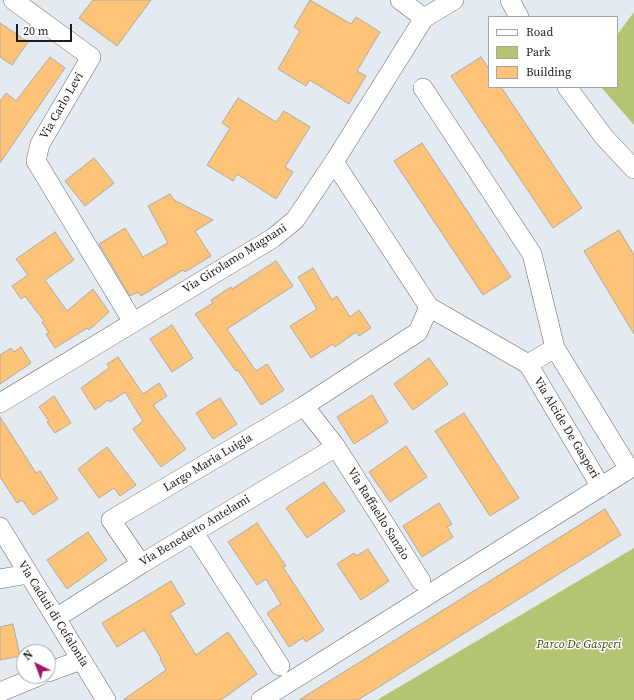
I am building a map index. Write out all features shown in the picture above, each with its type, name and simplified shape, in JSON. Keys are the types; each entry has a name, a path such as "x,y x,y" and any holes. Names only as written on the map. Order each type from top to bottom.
{"street":[{"name":"Via Carlo Levi","path":"13,0 91,57 40,144 36,161 133,322"},
{"path":"400,0 424,18"},
{"name":"Via Girolamo Magnani","path":"0,403 273,238 295,220 334,162 424,18 454,0"},
{"path":"510,0 518,16"},
{"name":"Via Alcide De Gasperi","path":"334,162 429,307 528,364 601,487 629,469 555,348 532,254 423,88"},
{"path":"568,88 604,137 634,169"},
{"path":"336,447 304,406 418,332 429,307"},
{"name":"Via Alcide De Gasperi","path":"528,364 555,348"},
{"name":"Largo Maria Luigia","path":"141,564 112,520 304,406"},
{"name":"Via Benedetto Antelami","path":"56,618 141,564 336,447"},
{"name":"Via Raffaello Sanzio","path":"336,447 421,581"},
{"path":"261,700 601,487"},
{"name":"Via Caduti di Cefalonia","path":"0,527 106,700"},
{"path":"194,533 280,666"},
{"path":"0,579 28,574"},
{"path":"56,669 81,660"},
{"path":"0,692 20,684"}],"green space":[{"path":"634,12 634,125 602,88 618,88 618,34"},
{"name":"Parco De Gasperi","path":"634,548 634,700 377,700"}],"building":[{"path":"93,0 151,0 117,46 79,18"},
{"path":"310,0 351,24 356,17 380,32 357,71 366,76 349,104 310,80 306,86 278,69 300,31 294,27"},
{"path":"0,23 28,42 12,65 0,57"},
{"path":"50,57 65,68 0,163 0,101 6,93 16,101"},
{"path":"481,57 488,68 488,88 502,88 582,208 553,228 451,76"},
{"path":"238,98 276,122 284,111 310,127 285,167 293,172 276,199 237,174 233,181 207,165 230,128 222,123"},
{"path":"422,143 511,277 483,295 394,161"},
{"path":"94,158 114,183 85,206 65,181"},
{"path":"170,194 174,200 213,220 195,231 211,256 185,272 183,270 141,296 138,292 130,296 99,244 125,228 143,257 168,243 148,206"},
{"path":"619,230 634,255 634,334 584,251"},
{"path":"55,232 74,260 45,280 67,311 93,289 109,312 89,330 87,328 55,348 46,334 49,333 42,322 44,321 25,296 21,299 12,286 28,275 16,259"},
{"path":"276,261 293,286 227,329 256,371 267,364 284,390 261,405 238,370 236,371 195,314 213,303 211,300 231,287 232,289"},
{"path":"313,268 332,300 337,296 350,317 359,310 371,328 359,336 356,332 335,347 333,344 311,358 290,326 317,309 298,277"},
{"path":"172,325 193,358 172,372 150,339"},
{"path":"21,347 31,363 0,384 0,355 11,348 14,352"},
{"path":"118,357 143,394 159,383 167,396 153,405 186,449 161,467 133,429 143,421 125,392 110,402 108,400 95,410 81,388 109,368 107,364"},
{"path":"429,358 448,384 413,410 394,384"},
{"path":"372,395 388,422 354,444 337,417"},
{"path":"54,396 71,423 55,433 39,407"},
{"path":"220,398 237,424 213,439 196,413"},
{"path":"464,413 519,498 490,516 435,431"},
{"path":"0,417 36,473 40,471 58,499 33,515 22,500 17,503 0,477"},
{"path":"406,446 427,477 390,502 369,472"},
{"path":"107,447 136,485 120,496 114,488 99,498 78,469"},
{"path":"324,482 345,511 307,538 286,508"},
{"path":"439,503 452,524 447,527 453,537 422,557 403,526"},
{"path":"605,509 621,535 358,700 299,700"},
{"path":"257,523 286,566 283,567 324,630 306,642 303,638 289,647 267,613 281,604 266,579 257,585 228,542"},
{"path":"88,532 107,560 67,589 47,560"},
{"path":"368,549 389,581 361,600 337,564 354,553 356,556"},
{"path":"171,581 185,604 170,613 196,655 228,632 257,674 221,700 123,700 166,670 160,659 161,658 144,630 117,647 102,623"},
{"path":"13,624 17,644 16,644 16,657 0,660 0,627"}]}
